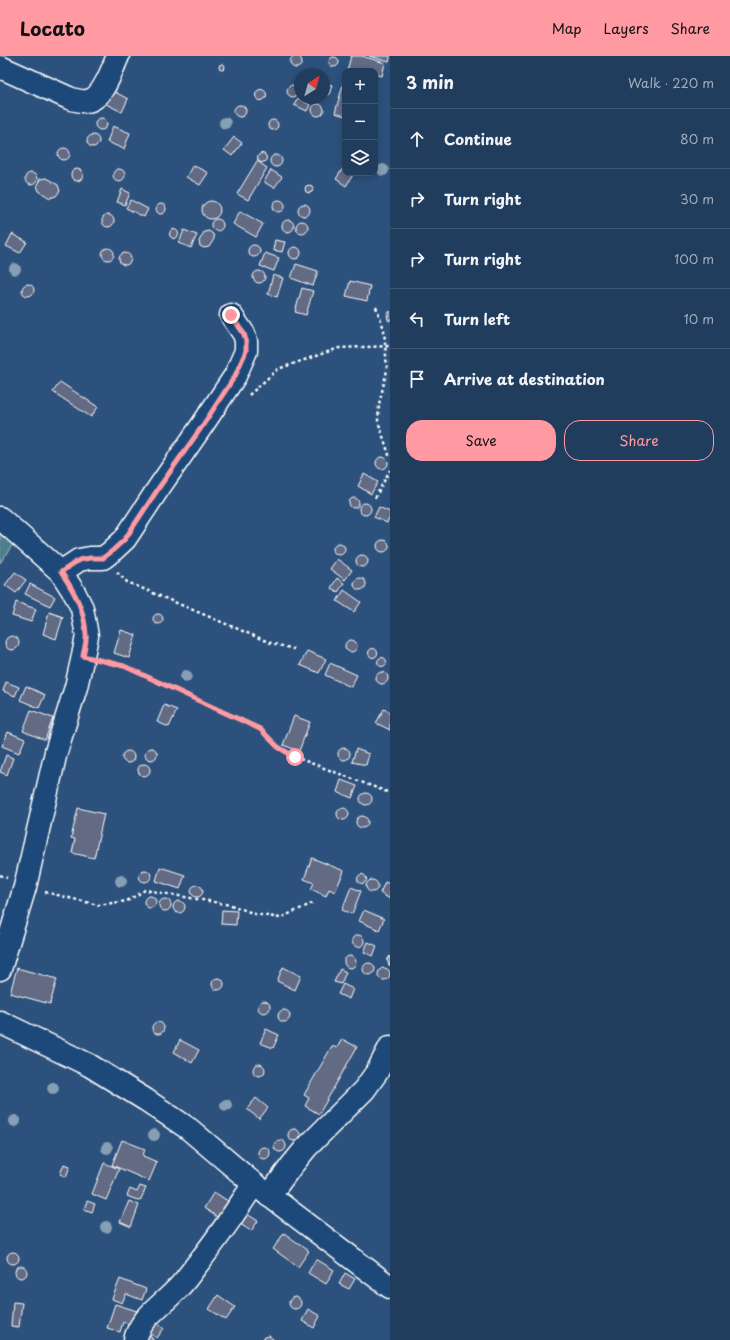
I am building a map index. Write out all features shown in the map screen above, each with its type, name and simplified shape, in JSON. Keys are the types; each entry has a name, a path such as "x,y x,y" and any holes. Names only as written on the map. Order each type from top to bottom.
{"street":[{"path":"0,67 68,98 77,101 88,101 94,98 104,87 118,56"},
{"path":"61,572 79,560 103,558 125,539 235,376 246,351 246,341 242,330 231,315"},
{"path":"0,518 61,572 82,608 87,636 76,687 56,752 25,887 0,969"},
{"path":"0,1022 89,1065 146,1100 189,1130 262,1190 390,1287"},
{"path":"135,1340 136,1334 149,1314 176,1290 221,1234 262,1190 364,1090 377,1072 390,1047"}],"path":[{"path":"376,307 384,329 384,346 387,370 379,404 378,421 390,458"},
{"path":"249,395 278,369 339,348 390,346"},
{"path":"375,498 390,470"},
{"path":"103,558 127,582 271,643 294,649"},
{"path":"83,656 124,666 260,729 278,747 295,757 390,793"},
{"path":"0,875 25,887 98,905 127,901 145,890 231,905 255,914 280,918 315,902"}],"green space":[{"path":"0,513 14,543 0,563"}],"building":[{"path":"294,56 298,56 302,60 302,64 298,68 294,68 290,64 290,60"},
{"path":"351,56 362,56 385,63 382,76 378,75 378,68 348,68"},
{"path":"369,56 390,56 390,58 389,62"},
{"path":"332,57 336,57 338,58 338,66 332,67 329,64 329,60"},
{"path":"222,64 225,67 222,70 219,67"},
{"path":"293,85 294,97 291,97 287,93 287,89"},
{"path":"342,88 342,115 335,113"},
{"path":"261,89 265,91 267,95 265,99 261,101 257,99 255,95 257,91"},
{"path":"113,91 128,99 122,112 106,104"},
{"path":"308,104 310,105 307,111 294,105"},
{"path":"316,104 320,104 324,108 324,112 320,116 316,116 312,112 312,108"},
{"path":"238,105 242,105 246,111 242,117 238,117 234,113 234,109"},
{"path":"99,118 103,118 107,124 103,130 99,130 95,126 95,122"},
{"path":"271,120 275,120 278,125 275,130 271,130 268,127 268,123"},
{"path":"113,126 130,133 124,149 107,142"},
{"path":"91,135 95,135 99,141 95,147 91,147 87,143 87,139"},
{"path":"234,137 242,143 232,156 224,150"},
{"path":"62,148 66,148 70,154 66,160 62,160 58,156 58,152"},
{"path":"262,153 267,158 262,163 257,158"},
{"path":"274,155 278,155 282,161 278,167 274,167 270,163 270,159"},
{"path":"257,161 267,168 248,200 237,194"},
{"path":"193,165 208,173 200,185 186,177"},
{"path":"75,169 79,169 83,175 79,181 75,181 71,177 71,173"},
{"path":"117,169 121,169 125,175 121,181 117,181 113,177 113,173"},
{"path":"271,170 282,177 274,188 264,182"},
{"path":"342,170 342,176 352,176 346,186 336,179"},
{"path":"29,173 33,173 37,179 33,185 29,185 25,181 25,177"},
{"path":"46,178 58,185 60,191 56,196 50,198 39,191 37,185 40,179"},
{"path":"309,185 312,186 312,192 309,193 306,192 305,189 306,186"},
{"path":"122,189 130,193 125,205 117,202"},
{"path":"131,200 148,209 144,217 126,208"},
{"path":"277,200 281,200 285,206 281,212 277,212 273,208 273,204"},
{"path":"211,201 217,204 220,210 217,216 211,219 205,216 202,210 205,204"},
{"path":"159,204 163,204 165,205 165,213 159,214 156,211 156,207"},
{"path":"302,204 306,204 310,210 306,216 302,216 298,212 298,208"},
{"path":"240,211 263,224 256,237 233,224"},
{"path":"106,215 110,215 114,221 110,227 106,227 102,223 102,219"},
{"path":"215,219 219,219 223,225 219,231 215,231 211,227 211,223"},
{"path":"286,220 290,220 294,226 290,232 286,232 282,228 282,224"},
{"path":"300,221 304,221 308,227 304,233 300,233 296,229 296,225"},
{"path":"172,230 176,230 178,234 176,238 172,238 170,236 170,232"},
{"path":"184,230 197,235 191,248 179,243"},
{"path":"209,231 213,234 214,239 209,247 204,248 200,246 199,241 204,232"},
{"path":"12,234 27,242 20,253 6,246"},
{"path":"275,240 285,242 282,252 273,250"},
{"path":"252,245 256,245 260,251 256,257 252,257 248,253 248,249"},
{"path":"293,247 297,247 301,253 297,259 293,259 289,255 289,251"},
{"path":"106,248 110,248 114,254 110,260 106,260 102,256 102,252"},
{"path":"123,253 127,253 131,259 127,265 123,265 119,261 119,257"},
{"path":"265,253 279,258 274,271 260,266"},
{"path":"296,264 318,271 313,286 291,278"},
{"path":"257,271 261,271 265,277 261,283 257,283 253,279 253,275"},
{"path":"273,275 283,278 277,297 268,294"},
{"path":"350,281 370,286 367,301 346,296"},
{"path":"26,284 30,284 34,290 30,296 26,296 22,292 22,288"},
{"path":"302,288 313,291 306,315 295,312"},
{"path":"390,311 390,321 388,320 387,315"},
{"path":"60,382 98,407 91,417 53,392"},
{"path":"384,457 387,458 387,468 380,469 377,468 376,461 377,458"},
{"path":"364,474 378,482 371,494 358,486"},
{"path":"352,498 356,498 359,503 356,508 352,508 349,505 349,501"},
{"path":"367,503 370,504 370,514 363,515 360,514 359,507 360,504"},
{"path":"379,507 390,512 390,517 387,523 374,517"},
{"path":"385,540 388,541 388,551 381,552 378,551 377,544 378,541"},
{"path":"341,543 344,544 344,554 337,555 334,554 333,547 334,544"},
{"path":"364,555 367,556 367,566 360,567 357,566 356,559 357,556"},
{"path":"337,559 352,570 345,580 330,569"},
{"path":"15,572 26,580 16,593 5,585"},
{"path":"337,578 344,583 338,592 331,588"},
{"path":"362,578 365,579 365,589 358,590 355,589 354,582 355,579"},
{"path":"30,584 55,597 50,606 25,594"},
{"path":"344,590 361,602 354,612 337,601"},
{"path":"16,602 36,609 31,622 12,616"},
{"path":"49,612 63,617 56,639 43,634"},
{"path":"156,614 160,614 163,619 160,624 156,624 153,621 153,617"},
{"path":"121,630 136,635 129,658 114,653"},
{"path":"12,636 17,638 19,643 17,648 12,650 7,648 5,643 7,638"},
{"path":"353,640 356,641 356,651 349,652 346,651 345,644 346,641"},
{"path":"373,648 378,653 373,658 368,653"},
{"path":"307,651 326,659 319,673 300,665"},
{"path":"382,657 387,662 382,667 377,662"},
{"path":"330,663 357,675 351,687 325,675"},
{"path":"384,672 387,673 387,683 380,684 377,683 376,676 377,673"},
{"path":"6,682 19,687 15,696 3,691"},
{"path":"26,686 45,695 39,708 20,700"},
{"path":"164,705 177,710 169,727 157,722"},
{"path":"384,709 390,712 390,730 376,723"},
{"path":"31,710 53,718 45,740 23,731"},
{"path":"294,716 310,722 299,751 283,745"},
{"path":"8,732 25,739 19,753 2,746"},
{"path":"153,748 156,749 156,759 149,760 146,759 145,752 146,749"},
{"path":"346,748 349,749 349,759 342,760 339,759 338,752 339,749"},
{"path":"356,749 369,754 366,765 352,762"},
{"path":"130,751 133,752 133,762 126,763 123,762 122,755 123,752"},
{"path":"6,755 13,758 7,775 0,772"},
{"path":"146,764 149,765 149,775 142,776 139,775 138,768 139,765"},
{"path":"341,780 357,786 352,798 337,792"},
{"path":"368,793 371,794 371,804 364,805 361,804 360,797 361,794"},
{"path":"78,808 104,814 94,858 72,853 75,839 71,838"},
{"path":"345,808 348,809 348,819 341,820 338,819 337,812 338,809"},
{"path":"364,816 367,817 367,827 360,828 357,827 356,820 357,817"},
{"path":"312,858 344,871 335,892 329,889 326,896 311,889 314,883 304,879"},
{"path":"160,867 185,875 180,889 156,881"},
{"path":"147,870 150,871 150,881 143,882 140,881 139,874 140,871"},
{"path":"360,875 364,875 366,879 364,883 360,883 358,881 358,877"},
{"path":"370,880 374,880 378,886 374,892 370,892 366,888 366,884"},
{"path":"385,882 390,884 390,899 380,893"},
{"path":"199,885 202,886 202,896 195,897 192,896 191,889 192,886"},
{"path":"351,887 361,891 352,914 342,910"},
{"path":"152,896 155,897 155,907 148,908 145,907 144,900 145,897"},
{"path":"167,899 170,900 170,910 163,911 160,910 159,903 160,900"},
{"path":"181,901 184,902 184,912 177,913 174,912 173,905 174,902"},
{"path":"222,910 237,911 236,925 221,924"},
{"path":"364,910 384,919 379,930 359,921"},
{"path":"356,935 360,935 364,941 360,947 356,947 352,943 352,939"},
{"path":"368,942 377,946 373,956 364,952"},
{"path":"348,956 352,956 356,962 352,968 348,968 344,964 344,960"},
{"path":"390,956 390,966 387,960"},
{"path":"367,963 371,963 375,969 371,975 367,975 363,971 363,967"},
{"path":"283,967 301,976 295,990 277,981"},
{"path":"17,968 57,979 50,1004 10,993"},
{"path":"382,968 386,968 390,974 386,980 382,980 378,976 378,972"},
{"path":"340,969 346,972 341,984 334,982"},
{"path":"220,978 223,979 223,989 216,990 213,989 212,982 213,979"},
{"path":"343,984 353,989 349,999 338,994"},
{"path":"266,1001 269,1002 269,1012 262,1013 259,1012 258,1005 259,1002"},
{"path":"286,1010 289,1011 289,1021 282,1022 279,1021 278,1014 279,1011"},
{"path":"156,1022 160,1022 164,1028 160,1034 156,1034 152,1030 152,1026"},
{"path":"266,1029 279,1035 273,1048 260,1043"},
{"path":"342,1039 357,1047 319,1114 305,1106 309,1098 304,1095 332,1046 337,1048"},
{"path":"180,1040 199,1050 192,1063 174,1052"},
{"path":"261,1064 264,1065 264,1075 257,1076 254,1075 253,1068 254,1065"},
{"path":"256,1098 268,1108 259,1119 247,1109"},
{"path":"296,1129 299,1130 299,1140 292,1141 289,1140 288,1133 289,1130"},
{"path":"122,1140 145,1149 143,1156 157,1162 149,1181 112,1165"},
{"path":"282,1140 285,1141 285,1151 278,1152 275,1151 274,1144 275,1141"},
{"path":"266,1147 269,1148 269,1158 262,1159 259,1158 258,1151 259,1148"},
{"path":"104,1163 119,1169 106,1200 92,1194"},
{"path":"64,1164 70,1166 66,1177 60,1174"},
{"path":"140,1186 146,1188 140,1201 127,1196 130,1189 137,1192"},
{"path":"214,1192 231,1203 220,1219 204,1208"},
{"path":"87,1201 95,1204 92,1212 84,1209"},
{"path":"129,1201 139,1205 131,1227 120,1222"},
{"path":"247,1214 258,1221 251,1231 240,1224"},
{"path":"284,1233 309,1251 298,1267 273,1249"},
{"path":"15,1252 18,1253 18,1263 11,1264 8,1263 7,1256 8,1253"},
{"path":"316,1259 334,1270 326,1284 308,1273"},
{"path":"23,1266 26,1267 26,1277 19,1278 16,1277 15,1270 16,1267"},
{"path":"345,1273 355,1279 349,1289 339,1284"},
{"path":"120,1279 146,1289 142,1300 126,1294 122,1303 112,1299"},
{"path":"218,1295 235,1307 226,1320 209,1309"},
{"path":"297,1297 300,1298 300,1308 293,1309 290,1308 289,1301 290,1298"},
{"path":"13,1302 22,1303 19,1327 11,1326"},
{"path":"115,1304 137,1311 132,1325 123,1322 120,1332 107,1328"},
{"path":"308,1309 320,1316 314,1328 302,1321"},
{"path":"154,1321 164,1328 157,1338 147,1332"},
{"path":"148,1335 153,1340 140,1340"},
{"path":"269,1336 274,1340 262,1340 264,1337"}],"route":[{"path":"231,315 244,334 246,351 235,376 201,428 125,539 103,558 79,560 61,572 82,608 87,636 83,656 124,666 260,729 278,747 295,757"}]}
